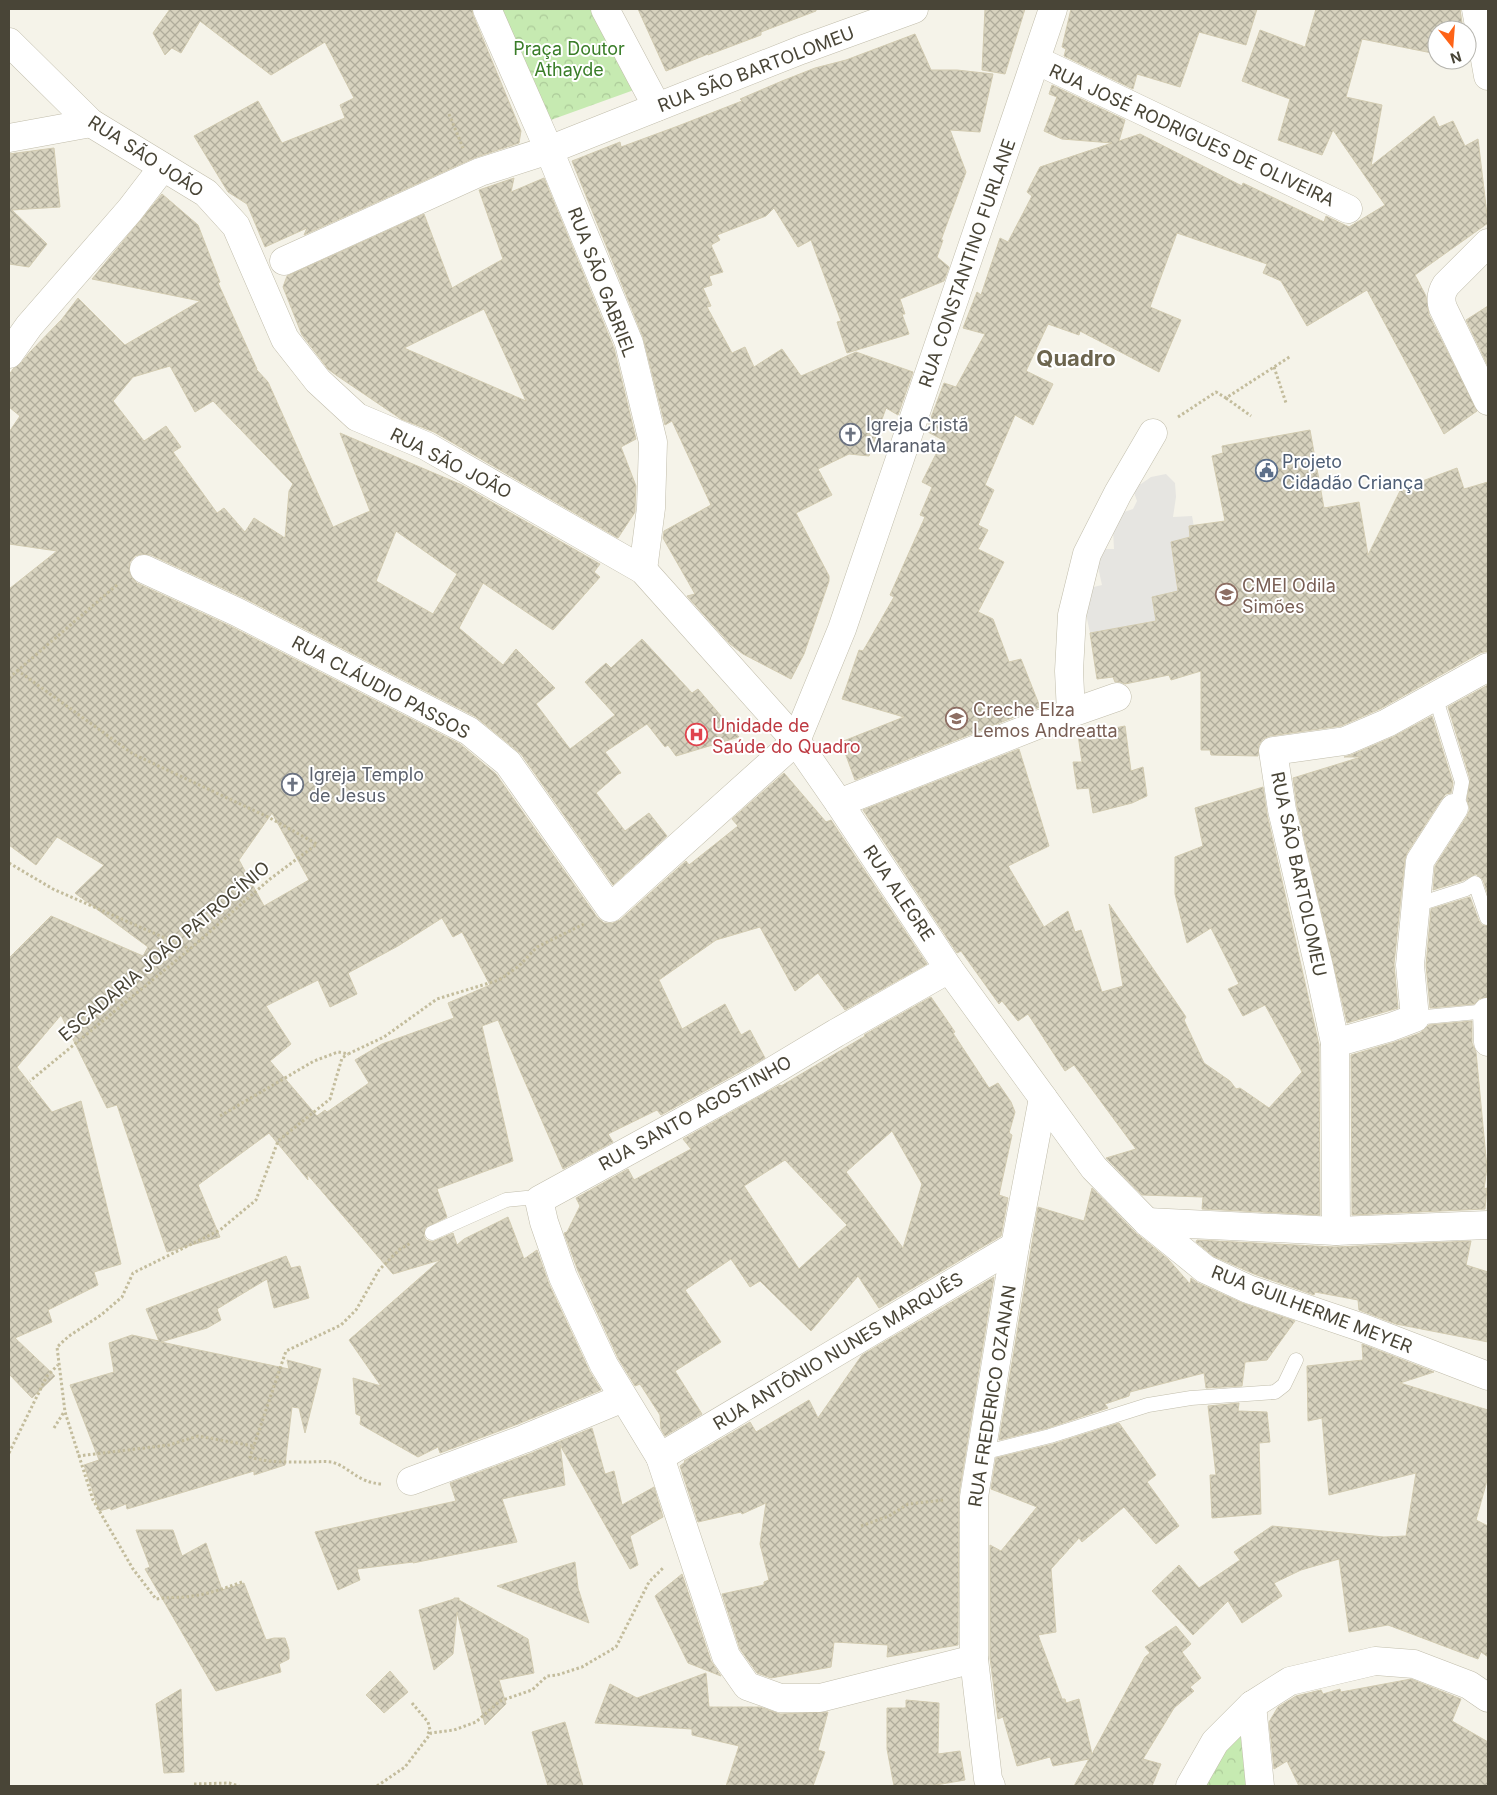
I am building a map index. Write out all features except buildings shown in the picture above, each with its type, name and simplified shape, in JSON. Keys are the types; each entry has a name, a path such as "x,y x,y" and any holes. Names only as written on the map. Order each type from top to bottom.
{"street":[{"name":"RUA SÃO GABRIEL","path":"487,9 549,150 629,343 653,442 651,508 643,570"},
{"path":"605,9 657,107"},
{"name":"RUA SÃO BARTOLOMEU","path":"549,150 801,50 914,9"},
{"name":"RUA CONSTANTINO FURLANE","path":"796,741 842,629 1053,9"},
{"path":"1476,9 1488,76"},
{"name":"RUA SÃO JOÃO","path":"9,42 91,123 206,193 236,226 285,339 318,381 357,417 426,446 643,570 796,741"},
{"name":"RUA JOSÉ RODRIGUES DE OLIVEIRA","path":"1036,60 1348,209"},
{"path":"9,138 91,123"},
{"path":"284,261 480,172 549,150"},
{"path":"9,354 29,326 130,210 163,167"},
{"path":"1488,243 1446,285 1442,292 1441,301 1488,401"},
{"path":"1071,713 1069,671 1072,615 1087,554 1118,493 1153,434"},
{"name":"RUA CLÁUDIO PASSOS","path":"144,569 237,612 469,731 508,763 610,908"},
{"name":"RUA SÃO BARTOLOMEU","path":"1336,1231 1335,1043 1282,810 1272,751 1345,741 1387,723 1488,667"},
{"path":"840,803 1116,696"},
{"path":"610,908 796,741"},
{"name":"RUA ALEGRE","path":"796,741 840,803 949,969 1043,1098"},
{"path":"1335,1043 1415,1018 1410,965 1420,861 1454,808"},
{"name":"RUA SANTO AGOSTINHO","path":"539,1200 756,1081 949,969"},
{"path":"1488,1012 1488,1042"},
{"name":"RUA GUILHERME MEYER","path":"1043,1098 1094,1168 1147,1222 1205,1269 1248,1289 1363,1328 1488,1376"},
{"name":"RUA FREDERICO OZANAN","path":"990,1786 974,1659 974,1497 1015,1246 1043,1098"},
{"path":"539,1200 544,1222 563,1277 604,1365 660,1457 726,1656 747,1686 780,1698 820,1698 974,1659"},
{"path":"1147,1222 1336,1231 1488,1225"},
{"name":"RUA ANTÔNIO NUNES MARQUÊS","path":"660,1457 1015,1246"},
{"path":"411,1481 524,1439 623,1398"},
{"path":"1190,1786 1215,1742 1252,1705 1290,1681 1375,1661 1414,1664 1469,1685 1488,1698"},
{"path":"1252,1705 1260,1786"}],"lane":[{"path":"1435,696 1462,782 1459,798 1454,808"},
{"path":"1416,905 1466,888 1475,883 1486,918"},
{"path":"1415,1018 1488,1012"},
{"path":"432,1233 506,1200 526,1198 539,1200"},
{"path":"982,1453 1050,1436 1148,1405 1190,1398 1275,1392 1284,1385 1296,1360"}],"path":[{"path":"1226,398 1291,356"},
{"path":"1274,367 1286,402"},
{"path":"1153,434 1216,392 1252,416"},
{"path":"9,678 116,586 144,569"},
{"name":"ESCADARIA JOÃO PATROCÍNIO","path":"17,670 133,754 268,817 317,844 270,879 190,949 30,1081"},
{"path":"9,863 53,889 190,949"},
{"path":"242,1582 218,1591 191,1597 173,1596 156,1599 133,1569 93,1500 65,1412 56,1347 69,1336 102,1316 122,1297 133,1273 220,1230 256,1200 278,1142 330,1099 342,1058 384,1036 437,999 499,980 519,966 537,947 610,908"},
{"path":"220,1116 314,1061 338,1052 348,1054"},
{"path":"411,1481 388,1484 371,1483 361,1480 344,1467 330,1462 263,1461 250,1457 286,1351 341,1325 356,1310 379,1270 400,1249 417,1241"},
{"path":"9,1453 47,1376 58,1365"},
{"path":"54,1428 65,1412"},
{"path":"78,1456 169,1445 198,1436 253,1446"},
{"path":"861,1526 890,1516 908,1504 974,1497"},
{"path":"377,1786 405,1767 431,1733 454,1730 476,1722 500,1702 532,1690 548,1676 557,1676 582,1667 616,1647 649,1582 688,1544"},
{"path":"412,1704 428,1722 430,1730 424,1742"},
{"path":"194,1784 229,1783 239,1786"}],"green space":[{"name":"Praça Doutor Athayde","path":"496,9 595,9 634,90 548,121"},
{"path":"1244,1729 1251,1786 1199,1786 1211,1756"}],"shaded area":[{"path":"1166,474 1175,483 1176,497 1173,517 1192,516 1194,527 1189,527 1190,537 1171,543 1178,591 1152,597 1156,621 1090,633 1081,590 1102,585 1094,549 1114,549 1112,512 1124,512 1133,509 1137,501 1130,481 1141,484 1151,477"}],"place":[{"name":"Igreja Cristã Maranata","path":"850,434"},
{"name":"Projeto Cidadão Criança","path":"1266,471"},
{"name":"CMEI Odila Simões","path":"1226,595"},
{"name":"Creche Elza Lemos Andreatta","path":"957,719"},
{"name":"Unidade de Saúde do Quadro","path":"696,735"},
{"name":"Igreja Templo de Jesus","path":"293,784"}],"district":[{"name":"Quadro","path":"1076,358"}]}
